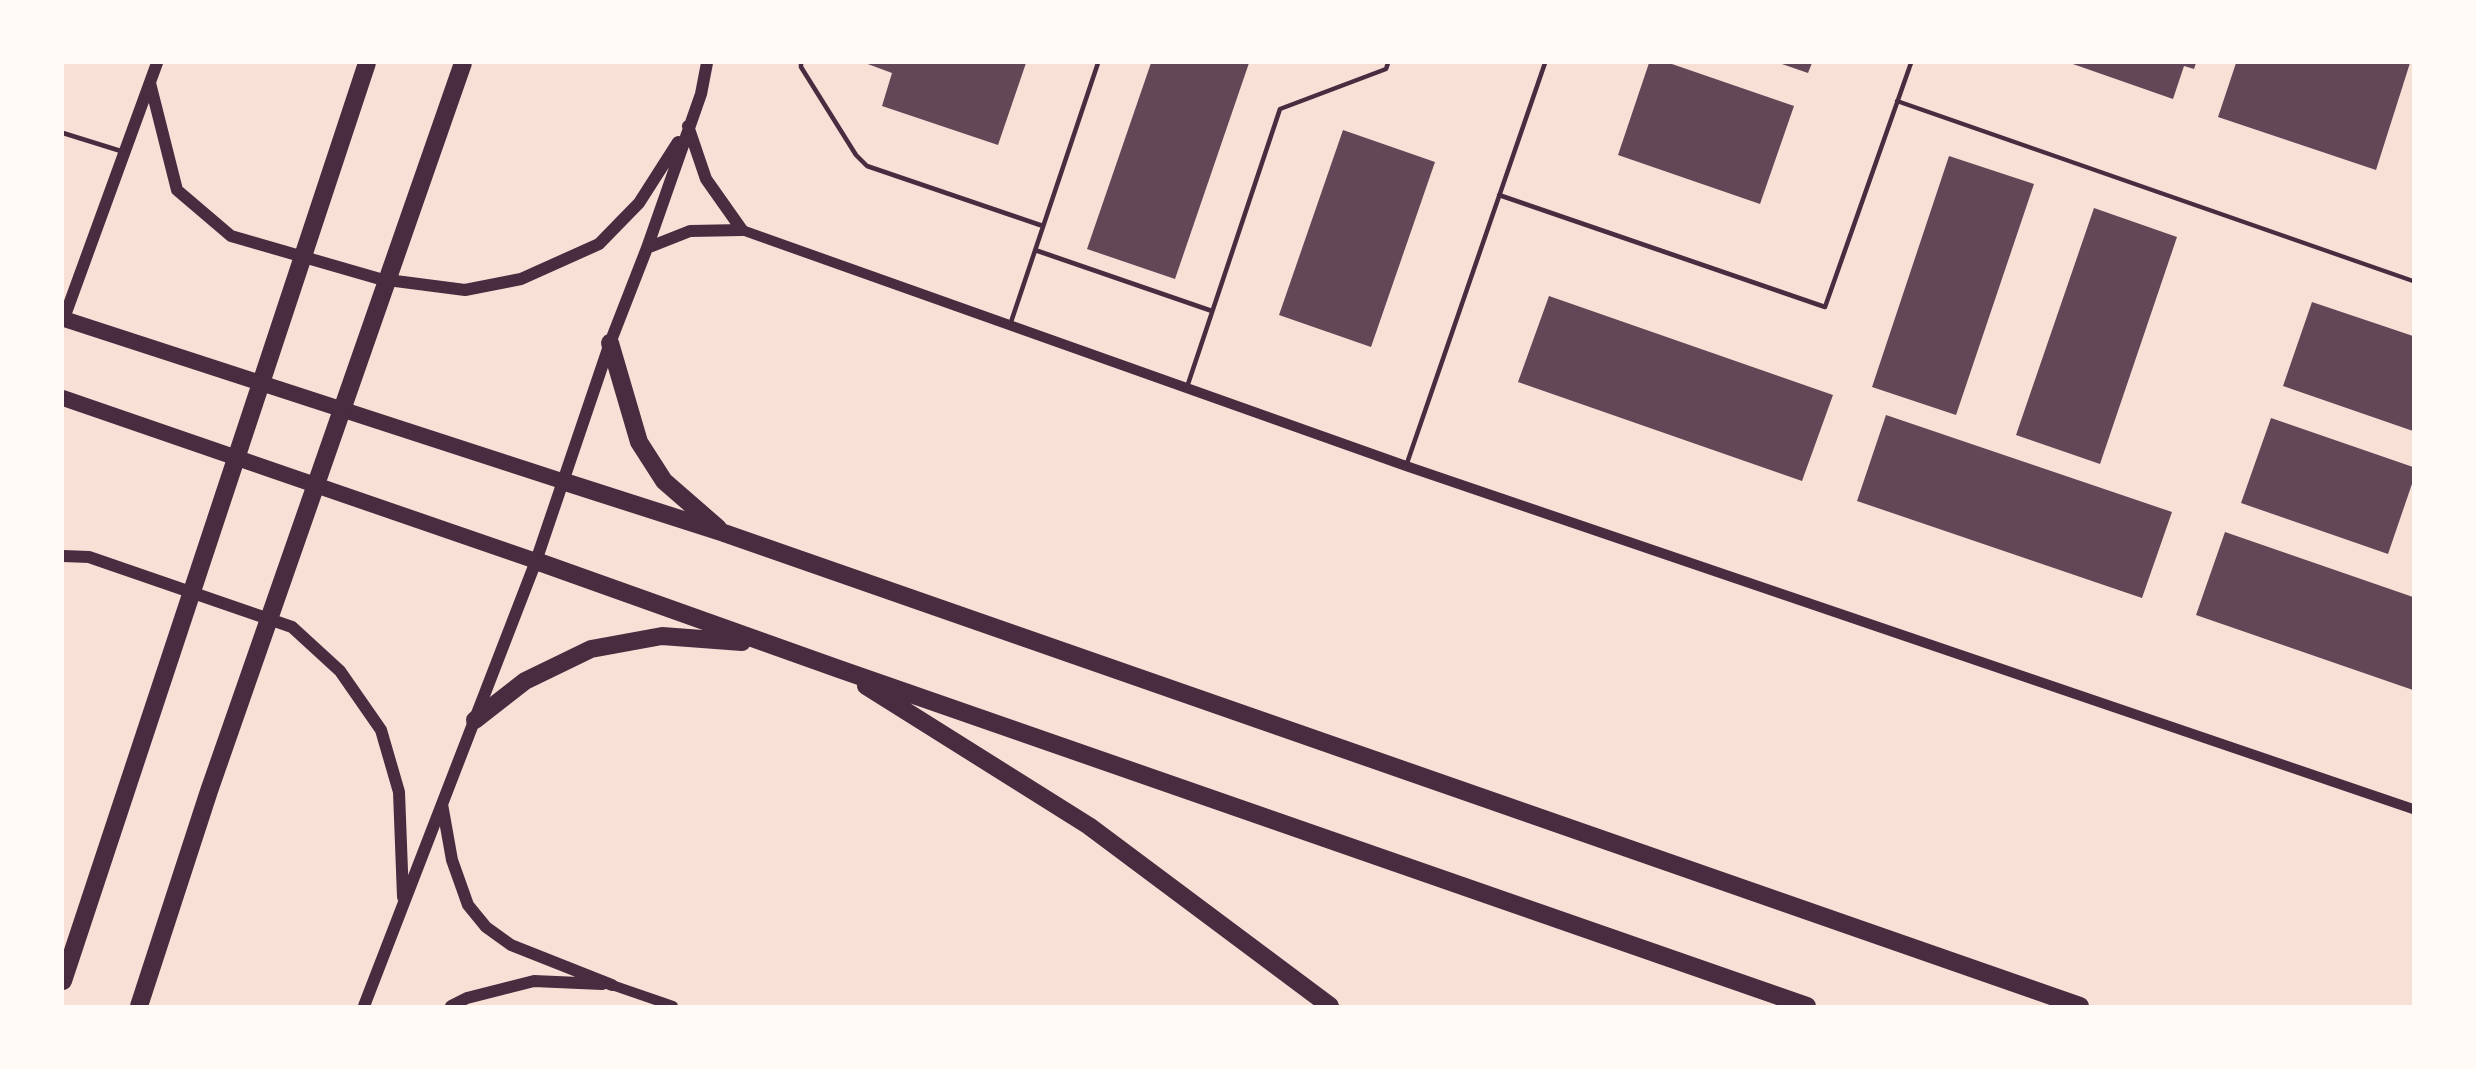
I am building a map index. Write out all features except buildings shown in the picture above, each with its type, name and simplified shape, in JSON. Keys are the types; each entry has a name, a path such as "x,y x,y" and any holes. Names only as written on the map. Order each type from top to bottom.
{"highway":[{"path":"63,981 367,63"},
{"path":"139,1006 209,791 463,63"},
{"path":"63,320 724,533 2080,1006"},
{"path":"610,343 639,442 664,481 724,533"},
{"path":"63,398 1807,1006"},
{"path":"474,720 525,681 591,649 662,636 771,646"},
{"path":"839,669 1089,826 1330,1006"}],"main road":[{"path":"63,320 157,63"},
{"path":"364,1006 536,561 610,343 647,248 701,94 707,63"},
{"path":"150,83 177,190 231,236 380,279 465,290 521,279 599,244 639,204 688,126"},
{"path":"688,126 706,179 742,230"},
{"path":"647,248 690,231 742,230"},
{"path":"63,556 89,557 292,627 340,671 381,730 399,792 404,901"},
{"path":"442,803 452,860 468,904 486,927 511,945 612,985"},
{"path":"451,1006 467,998 534,981 612,985"}],"street":[{"path":"742,230 1406,466 2413,809"},
{"path":"612,985 673,1006"}],"lane":[{"path":"801,63 801,67 856,155 867,165 1043,226"},
{"path":"1010,325 1098,63"},
{"path":"1187,387 1280,109 1386,69 1388,63"},
{"path":"1406,466 1545,63"},
{"path":"1500,195 1825,307 1911,63"},
{"path":"1897,101 2413,281"},
{"path":"63,133 124,152"},
{"path":"1035,250 1212,311"}]}
